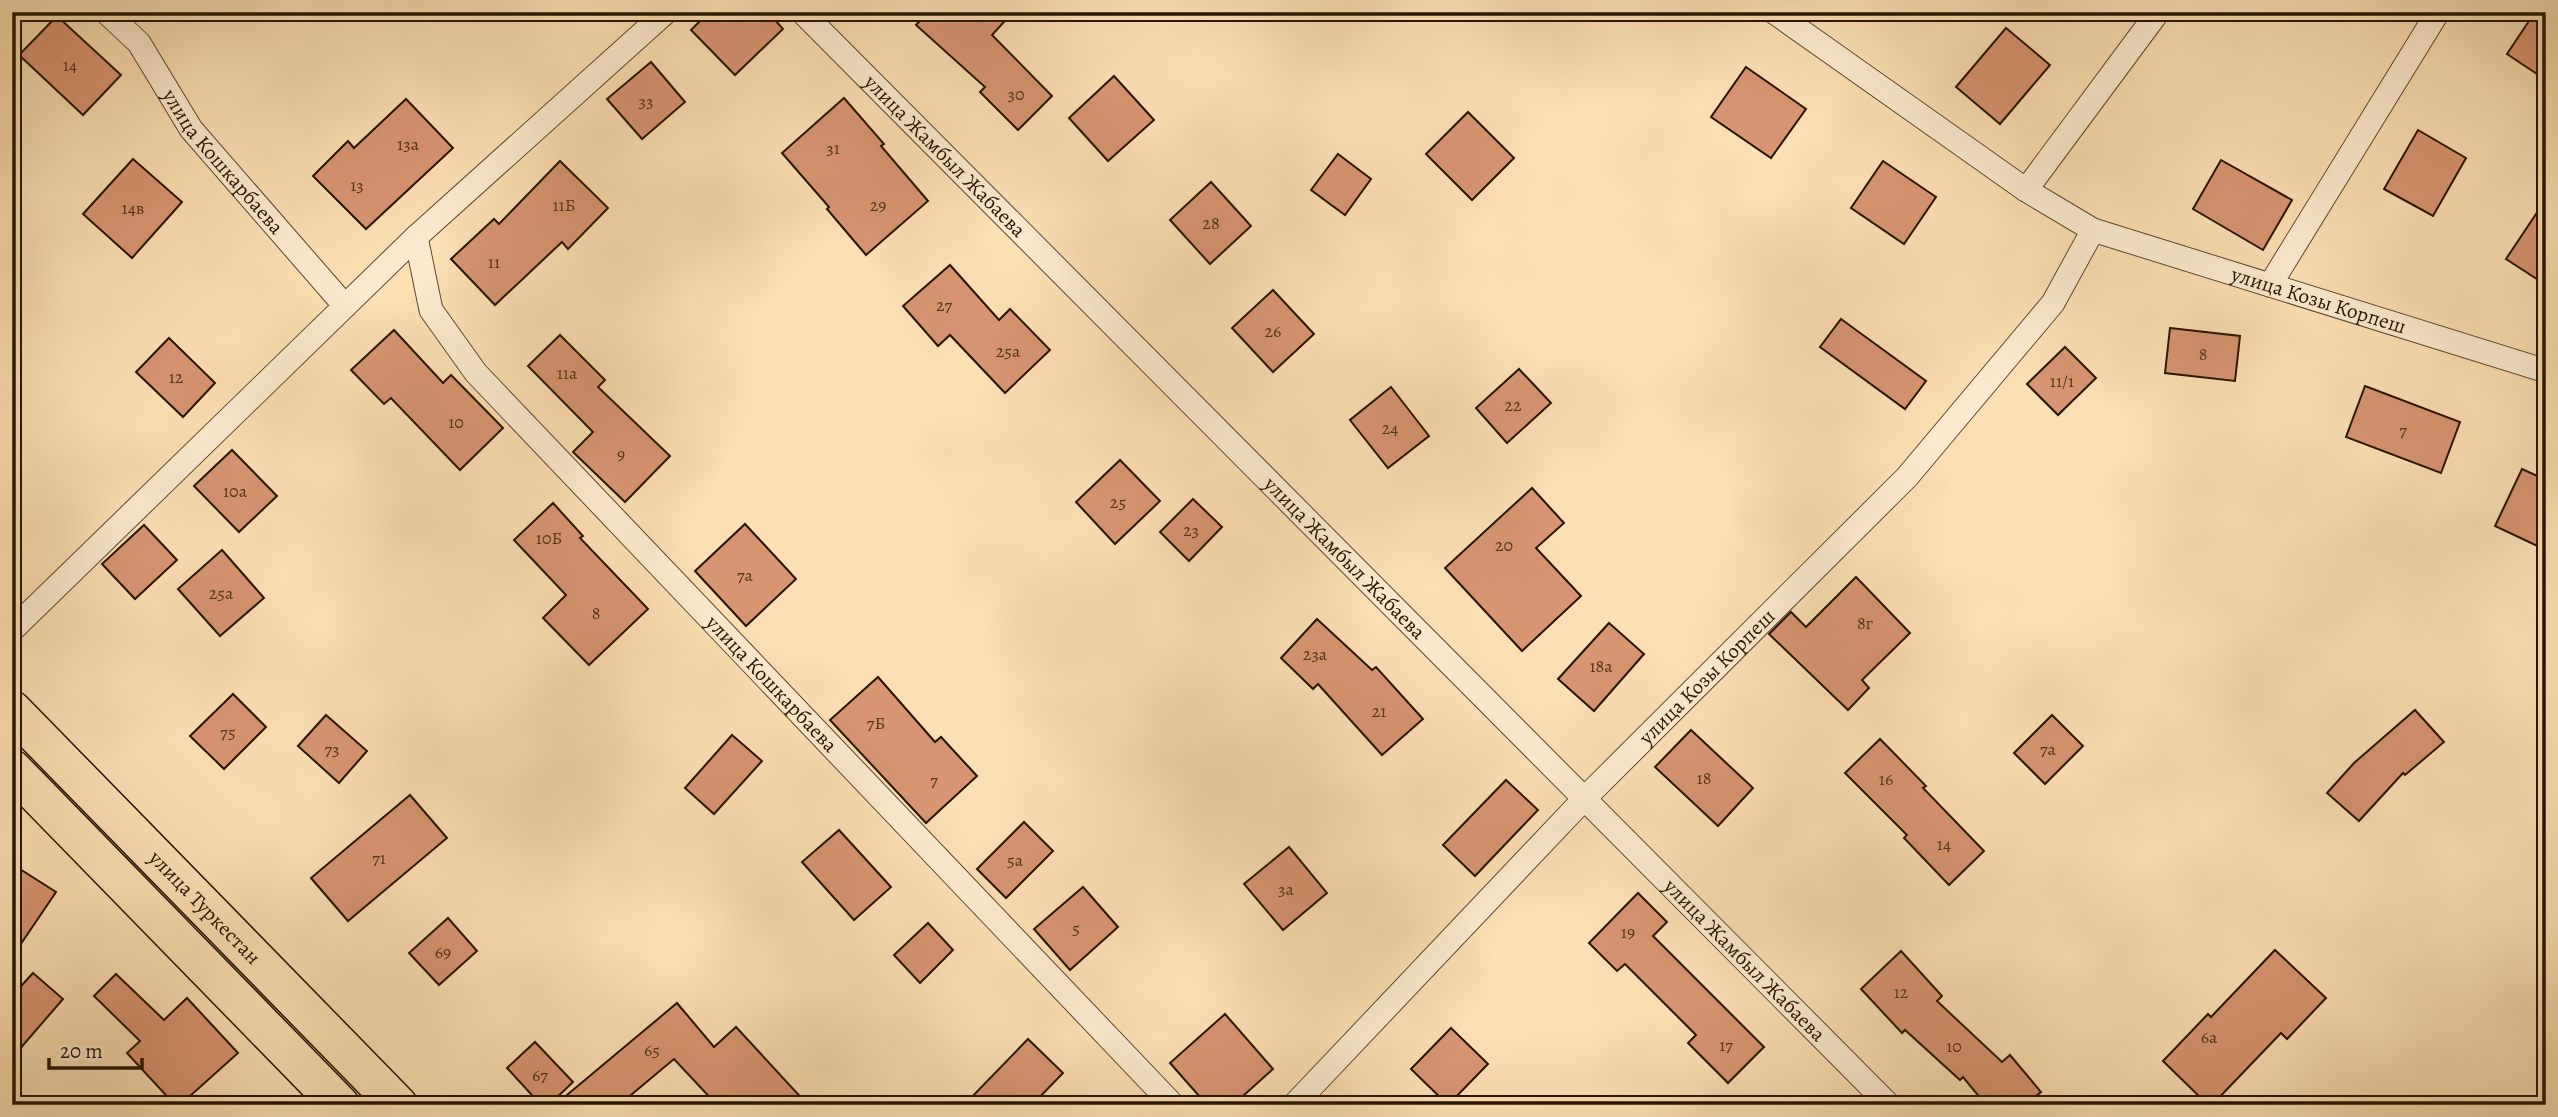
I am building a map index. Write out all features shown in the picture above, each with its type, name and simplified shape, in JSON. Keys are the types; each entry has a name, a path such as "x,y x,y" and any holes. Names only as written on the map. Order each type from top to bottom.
{"highway":[{"name":"улица Туркестан","path":"12,710 398,1105"},
{"name":"улица Туркестан","path":"12,769 341,1105"}],"street":[{"name":"улица Кошкарбаева","path":"106,12 139,43 191,129 345,306"},
{"path":"12,630 416,237 666,12"},
{"name":"улица Жамбыл Жабаева","path":"802,12 1889,1105"},
{"name":"улица Козы Корпеш","path":"1774,12 2026,190 2093,230 2544,367"},
{"path":"2026,190 2158,12"},
{"path":"2270,285 2438,12"},
{"name":"улица Козы Корпеш","path":"1294,1105 1585,799 1908,477 2053,303 2093,230"},
{"name":"улица Кошкарбаева","path":"416,237 431,310 476,373 1173,1105"}],"building":[{"path":"709,12 768,12 783,29 735,75 691,30"},
{"path":"928,12 1013,12 992,35 1052,96 1018,130 980,92 985,87 916,25"},
{"path":"2535,12 2546,12 2546,80 2507,54"},
{"path":"57,16 121,75 83,115 19,55"},
{"path":"2006,28 2050,65 2000,124 1956,87"},
{"path":"651,62 685,102 642,139 607,99"},
{"path":"1746,67 1806,109 1771,158 1711,117"},
{"path":"1114,76 1154,120 1108,161 1069,118"},
{"path":"844,98 928,201 866,255 782,153"},
{"path":"406,99 453,148 366,229 313,176 348,141 354,148"},
{"path":"1468,112 1514,158 1472,200 1426,154"},
{"path":"2418,130 2466,158 2433,216 2384,189"},
{"path":"1338,154 1371,179 1345,215 1311,190"},
{"path":"133,159 182,202 132,258 83,214"},
{"path":"2221,160 2292,200 2263,250 2193,209"},
{"path":"560,161 608,208 568,249 562,242 495,305 451,259 494,219 499,224"},
{"path":"1883,161 1936,197 1904,244 1851,208"},
{"path":"1211,182 1251,226 1210,264 1170,220"},
{"path":"2546,199 2546,285 2506,259"},
{"path":"950,265 999,320 1010,309 1050,350 1005,393 950,335 938,346 903,306"},
{"path":"1273,290 1314,334 1273,372 1232,328"},
{"path":"1841,319 1926,381 1905,409 1820,347"},
{"path":"2170,328 2240,336 2235,381 2165,373"},
{"path":"394,330 443,383 451,375 503,428 460,470 391,398 384,404 351,370"},
{"path":"560,335 605,380 598,387 670,456 625,502 573,452 593,432 528,366"},
{"path":"169,338 215,383 183,417 136,372"},
{"path":"2065,347 2096,378 2058,415 2027,384"},
{"path":"1519,369 1551,403 1507,443 1476,408"},
{"path":"2365,386 2460,422 2441,473 2346,437"},
{"path":"1391,387 1429,436 1388,468 1350,420"},
{"path":"232,450 277,496 239,532 194,486"},
{"path":"1120,460 1160,501 1115,544 1076,502"},
{"path":"2522,469 2546,480 2546,550 2495,526"},
{"path":"1532,488 1564,523 1536,548 1581,596 1522,651 1445,568"},
{"path":"1193,499 1222,527 1189,561 1160,532"},
{"path":"553,503 583,536 580,538 648,609 589,665 543,618 566,595 514,540"},
{"path":"745,524 796,579 746,626 695,571"},
{"path":"144,525 177,560 135,599 102,564"},
{"path":"222,550 264,598 220,636 178,589"},
{"path":"1856,577 1910,633 1862,680 1869,688 1848,710 1769,634 1791,612 1806,627"},
{"path":"1317,619 1372,670 1376,667 1423,719 1382,755 1318,684 1313,689 1281,658"},
{"path":"1609,623 1644,654 1594,711 1558,679"},
{"path":"878,677 935,742 941,737 977,776 926,823 830,720"},
{"path":"233,694 266,727 224,769 190,736"},
{"path":"2415,710 2444,742 2405,775 2403,773 2359,821 2327,793 2354,763"},
{"path":"326,715 367,751 339,783 298,746"},
{"path":"2052,715 2083,746 2045,784 2014,753"},
{"path":"1691,730 1753,788 1718,826 1655,767"},
{"path":"732,735 762,761 714,814 685,788"},
{"path":"1880,739 1984,851 1949,885 1904,838 1907,835 1845,773"},
{"path":"1506,780 1538,810 1475,876 1443,845"},
{"path":"410,795 447,838 348,921 311,878"},
{"path":"1024,822 1053,851 1006,898 977,869"},
{"path":"839,830 891,887 854,920 802,862"},
{"path":"1289,847 1327,893 1283,930 1244,884"},
{"path":"12,864 56,892 12,957"},
{"path":"1083,887 1118,927 1070,970 1034,929"},
{"path":"1638,893 1667,922 1653,936 1764,1047 1728,1083 1688,1043 1696,1035 1625,964 1617,971 1589,943"},
{"path":"448,918 477,951 439,985 409,953"},
{"path":"928,923 953,950 920,983 894,955"},
{"path":"2275,950 2326,998 2287,1039 2281,1033 2212,1105 2208,1105 2163,1061 2208,1014 2211,1017"},
{"path":"1901,951 1942,996 1937,1001 2002,1062 2010,1055 2041,1092 2025,1105 1986,1105 1963,1077 1960,1080 1905,1030 1902,1033 1861,989"},
{"path":"33,973 63,999 12,1058 12,996"},
{"path":"116,974 164,1020 187,998 238,1053 180,1105 175,1105 127,1053 140,1041 94,996"},
{"path":"677,1003 714,1047 736,1027 808,1105 717,1105 674,1059 619,1105 555,1105"},
{"path":"1225,1014 1273,1069 1233,1105 1207,1105 1170,1063"},
{"path":"1451,1028 1488,1064 1448,1105 1411,1069"},
{"path":"1028,1039 1063,1073 1032,1105 964,1105"},
{"path":"535,1042 573,1082 549,1105 541,1105 507,1068"}]}
